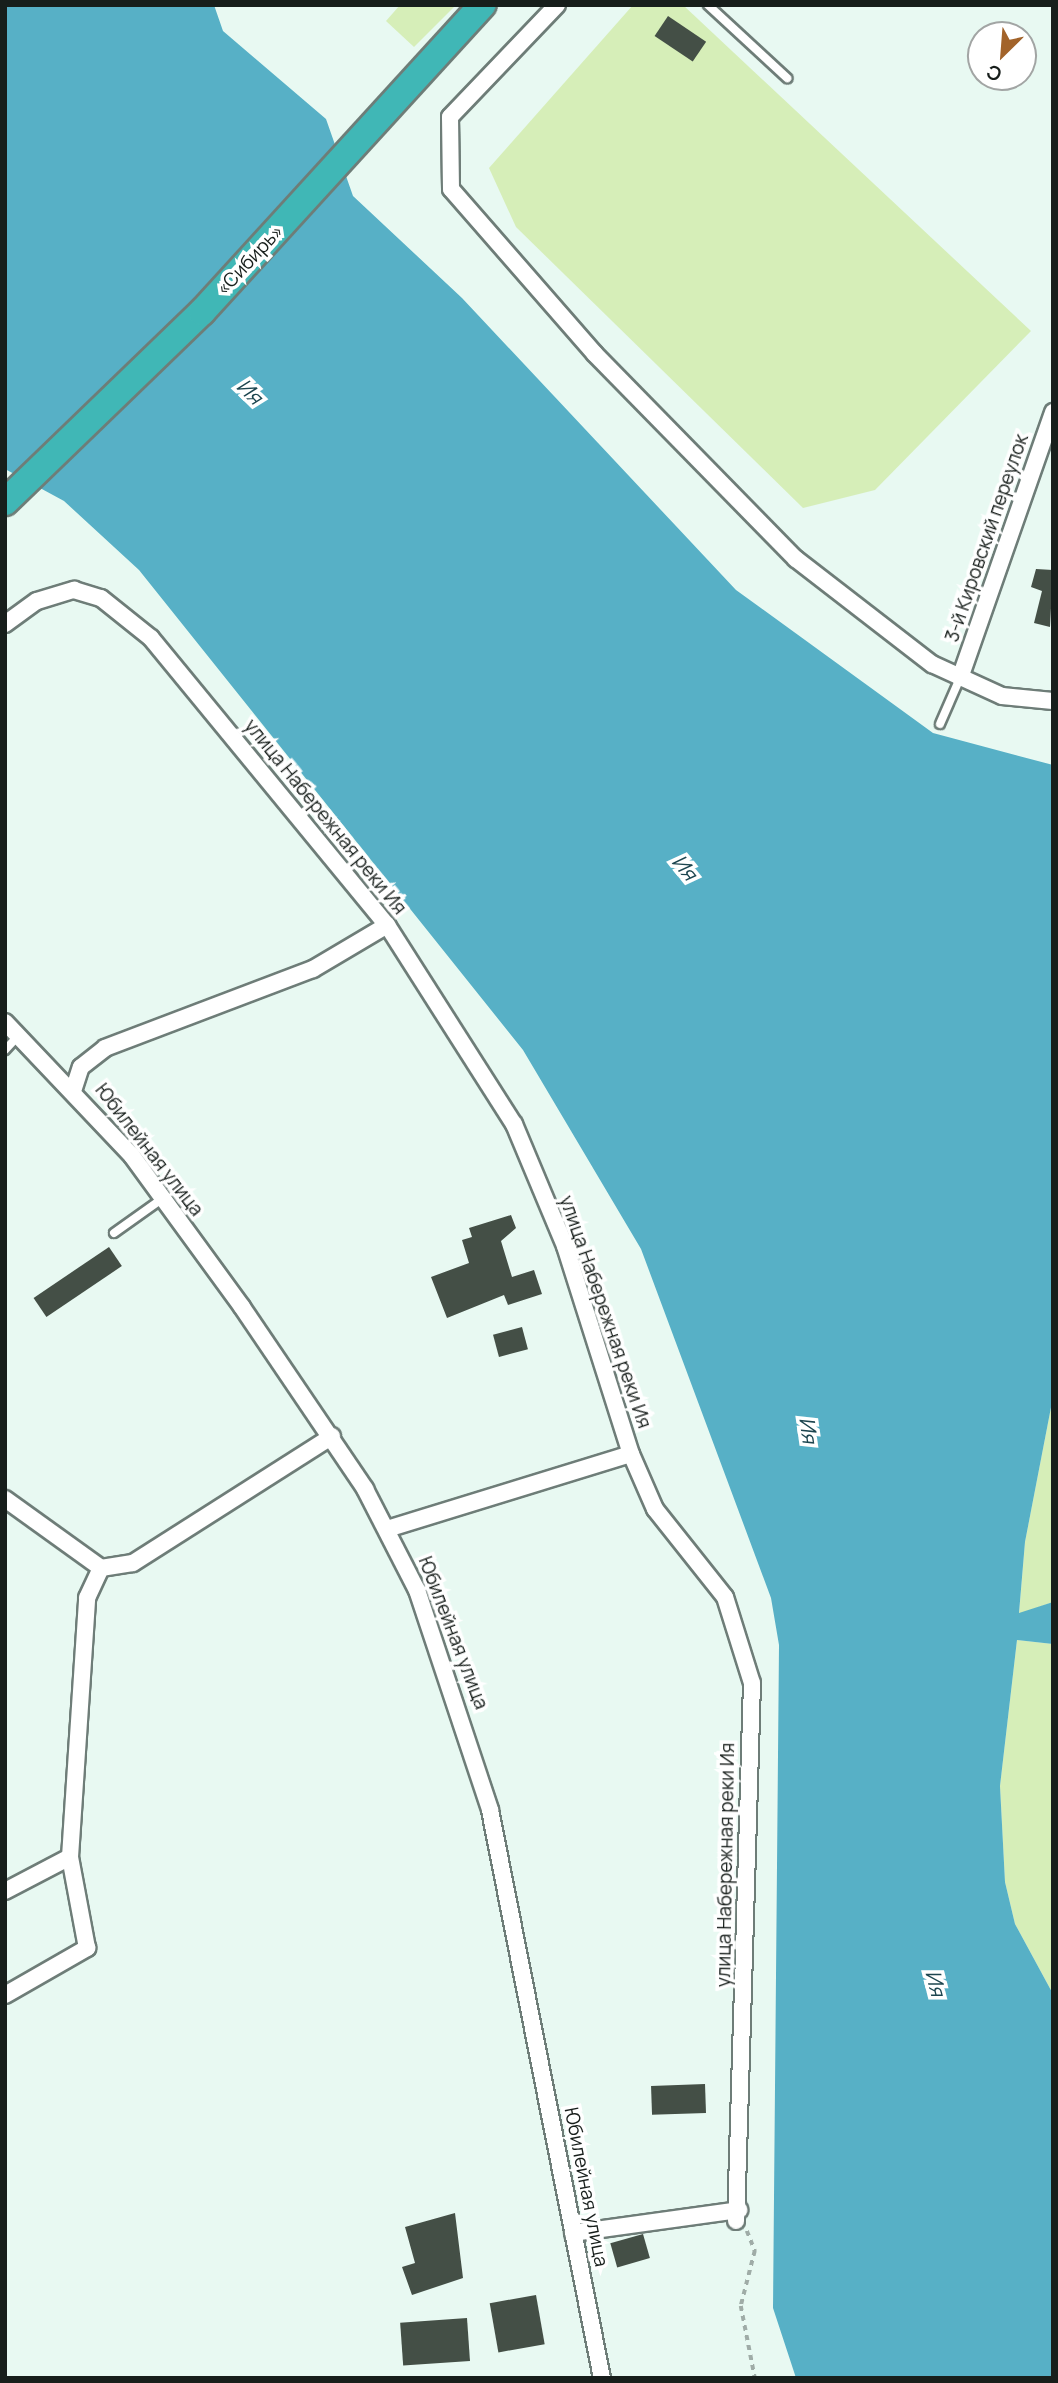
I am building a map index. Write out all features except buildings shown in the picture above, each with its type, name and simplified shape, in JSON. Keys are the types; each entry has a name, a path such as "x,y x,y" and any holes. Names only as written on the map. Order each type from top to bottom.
{"highway":[{"name":"«Сибирь»","path":"5,502 202,312 482,5"}],"street":[{"path":"557,5 450,117 451,189 595,354 796,559 960,678 1002,696 1053,701"},
{"name":"3-й Кировский переулок","path":"960,678 1053,412"},
{"name":"улица Набережная реки Ия","path":"5,624 61,589 87,593 117,609 151,638 387,925 514,1125 565,1246 631,1454 655,1509 725,1597 752,1683 737,2216"},
{"path":"74,1088 81,1067 105,1048 313,969 387,925"},
{"name":"Юбилейная улица","path":"5,1022 74,1088 163,1198 332,1436 387,1529 440,1648 480,1771 602,2378"},
{"path":"5,1499 102,1567 134,1563 332,1436"},
{"path":"387,1529 631,1454"},
{"path":"5,1995 87,1948 70,1857 87,1598 102,1567"},
{"path":"5,1891 70,1857"},
{"path":"573,2233 737,2216"}],"lane":[{"path":"708,5 787,78"},
{"path":"940,724 960,678"},
{"path":"5,1049 19,1035"},
{"path":"114,1233 163,1198"}],"path":[{"path":"737,2216 755,2251 741,2306 755,2378"}],"green space":[{"path":"400,5 456,5 414,47 386,21"},
{"path":"633,5 683,5 1031,331 875,490 803,508 516,227 489,168"},
{"path":"1053,1397 1053,1602 1019,1614 1025,1542"},
{"path":"1017,1640 1053,1644 1053,1994 1015,1924 1005,1882 1000,1786"}],"water":[{"name":"Ия","path":"5,5 214,5 223,31 326,119 353,196 462,298 736,590 933,733 1053,765 1053,1397 1025,1542 1019,1613 1053,1602 1053,1644 1017,1640 1000,1786 1005,1882 1015,1924 1053,1994 1053,2378 796,2378 773,2308 779,1645 771,1598 641,1249 523,1050 139,570 64,501 5,469"}]}
